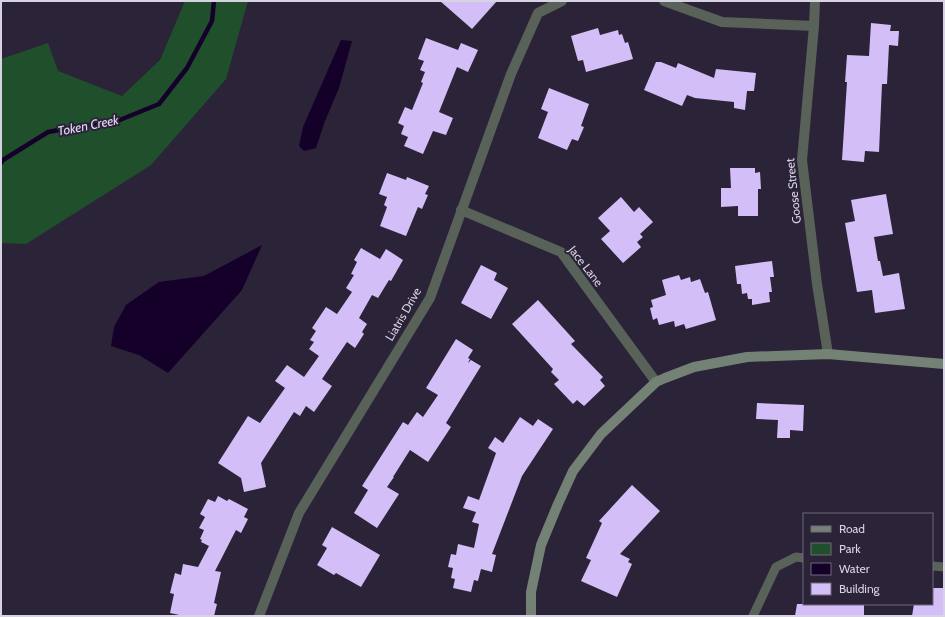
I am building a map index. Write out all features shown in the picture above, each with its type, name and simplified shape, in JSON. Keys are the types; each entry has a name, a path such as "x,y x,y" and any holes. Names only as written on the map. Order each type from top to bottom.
{"street":[{"name":"Liatris Drive","path":"259,616 299,513 430,298 511,74 538,13 562,1"},
{"path":"664,1 722,22 814,26"},
{"name":"Goose Street","path":"815,1 802,160 817,284 828,354"},
{"name":"Jace Lane","path":"461,210 560,252 656,382"},
{"path":"532,616 531,592 541,545 573,471 601,434 656,382 694,367 747,357 828,354 944,364"}],"lane":[{"path":"754,616 776,567 796,557 803,558"},
{"path":"933,566 944,567"}],"green space":[{"path":"185,1 248,1 226,79 151,165 26,244 1,243 1,59 48,43 58,71 122,96 160,60"}],"water":[{"path":"341,40 352,41 339,88 325,121 316,148 304,151 299,146 303,127"},
{"path":"262,245 242,290 168,373 139,355 111,346 114,327 126,305 159,282 204,276"}],"building":[{"path":"440,1 497,1 472,29"},
{"path":"871,23 891,25 890,31 899,31 898,46 889,45 887,84 882,84 879,152 865,151 864,162 842,160 847,82 845,82 847,55 869,56"},
{"path":"598,28 600,35 618,30 619,35 622,34 625,43 628,42 633,59 586,72 583,60 578,61 571,36"},
{"path":"426,38 458,50 461,43 478,50 468,72 457,67 439,112 453,118 446,135 433,131 423,154 404,146 408,137 401,134 404,126 398,123 405,107 412,110 423,83 421,82 425,72 420,70 424,61 418,59"},
{"path":"656,62 661,62 676,68 678,63 714,78 716,69 756,73 754,91 747,91 745,110 734,108 734,102 695,98 687,95 682,106 644,90"},
{"path":"549,88 589,104 581,126 584,127 578,141 572,139 567,150 538,138 548,112 541,109"},
{"path":"730,168 755,168 755,173 760,172 761,189 758,189 758,216 738,216 738,206 721,207 721,188 731,188"},
{"path":"387,173 406,180 407,177 429,186 425,194 428,195 422,209 418,207 406,236 380,226 387,207 384,205 387,197 379,194"},
{"path":"886,194 893,234 874,237 878,261 880,261 883,276 899,273 905,309 875,313 872,290 857,292 845,223 855,221 851,200"},
{"path":"621,197 634,212 639,207 653,222 640,234 643,237 637,242 641,247 623,263 601,239 610,231 598,218"},
{"path":"361,248 380,259 386,249 403,260 391,281 389,280 378,298 372,295 359,318 367,324 362,332 364,334 355,348 347,342 322,379 332,386 314,412 306,406 300,416 294,412 261,463 266,487 244,492 241,478 218,463 248,416 260,423 285,388 275,381 287,365 304,377 319,356 309,349 314,342 310,340 316,331 312,328 326,307 337,314 352,292 346,288 354,275 351,274 357,262 354,260"},
{"path":"772,261 774,277 770,277 772,292 769,292 770,302 752,305 752,299 748,299 747,293 742,294 741,284 737,284 735,266"},
{"path":"481,265 497,273 494,280 508,288 491,319 461,303"},
{"path":"679,275 681,280 690,277 691,282 700,279 705,293 708,292 716,320 686,329 684,324 675,327 674,321 659,325 657,318 653,320 650,308 653,307 651,300 666,295 662,280"},
{"path":"538,300 575,341 571,344 603,377 600,380 605,386 584,406 577,400 573,404 554,384 559,380 551,372 553,369 512,324"},
{"path":"456,339 473,350 468,358 470,359 468,363 471,360 481,366 446,423 451,427 428,462 410,450 387,487 399,494 377,528 354,513 368,490 362,486 403,422 408,425 417,412 423,417 438,395 426,388"},
{"path":"757,403 804,405 803,431 790,430 790,438 777,438 778,420 756,419"},
{"path":"520,417 533,426 538,419 553,429 522,476 492,554 496,555 492,572 481,569 478,581 474,580 471,592 453,588 455,579 451,578 453,568 448,567 451,554 456,555 458,544 474,548 479,524 472,522 476,512 463,508 468,496 479,500 496,453 488,448 495,437 503,443"},
{"path":"632,485 660,511 620,554 630,559 628,562 632,564 617,597 581,581 591,560 586,558 602,523 599,521"},
{"path":"218,496 227,501 229,499 248,509 244,517 248,519 241,533 236,530 215,571 221,572 214,603 217,604 214,616 184,616 170,613 174,594 170,593 175,573 181,575 183,564 198,567 209,546 201,542 202,540 200,539 204,530 199,528 205,517 200,514 208,499 215,502"},
{"path":"332,527 380,555 361,587 336,573 334,575 317,565 327,548 322,545"},
{"path":"933,588 944,588 944,616 912,616 914,605 933,605"},
{"path":"797,604 864,605 864,616 795,616"}],"waterway":[{"name":"Token Creek","path":"1,163 3,160 48,132 81,126 110,124 159,104 187,68 212,21 214,1"}]}
